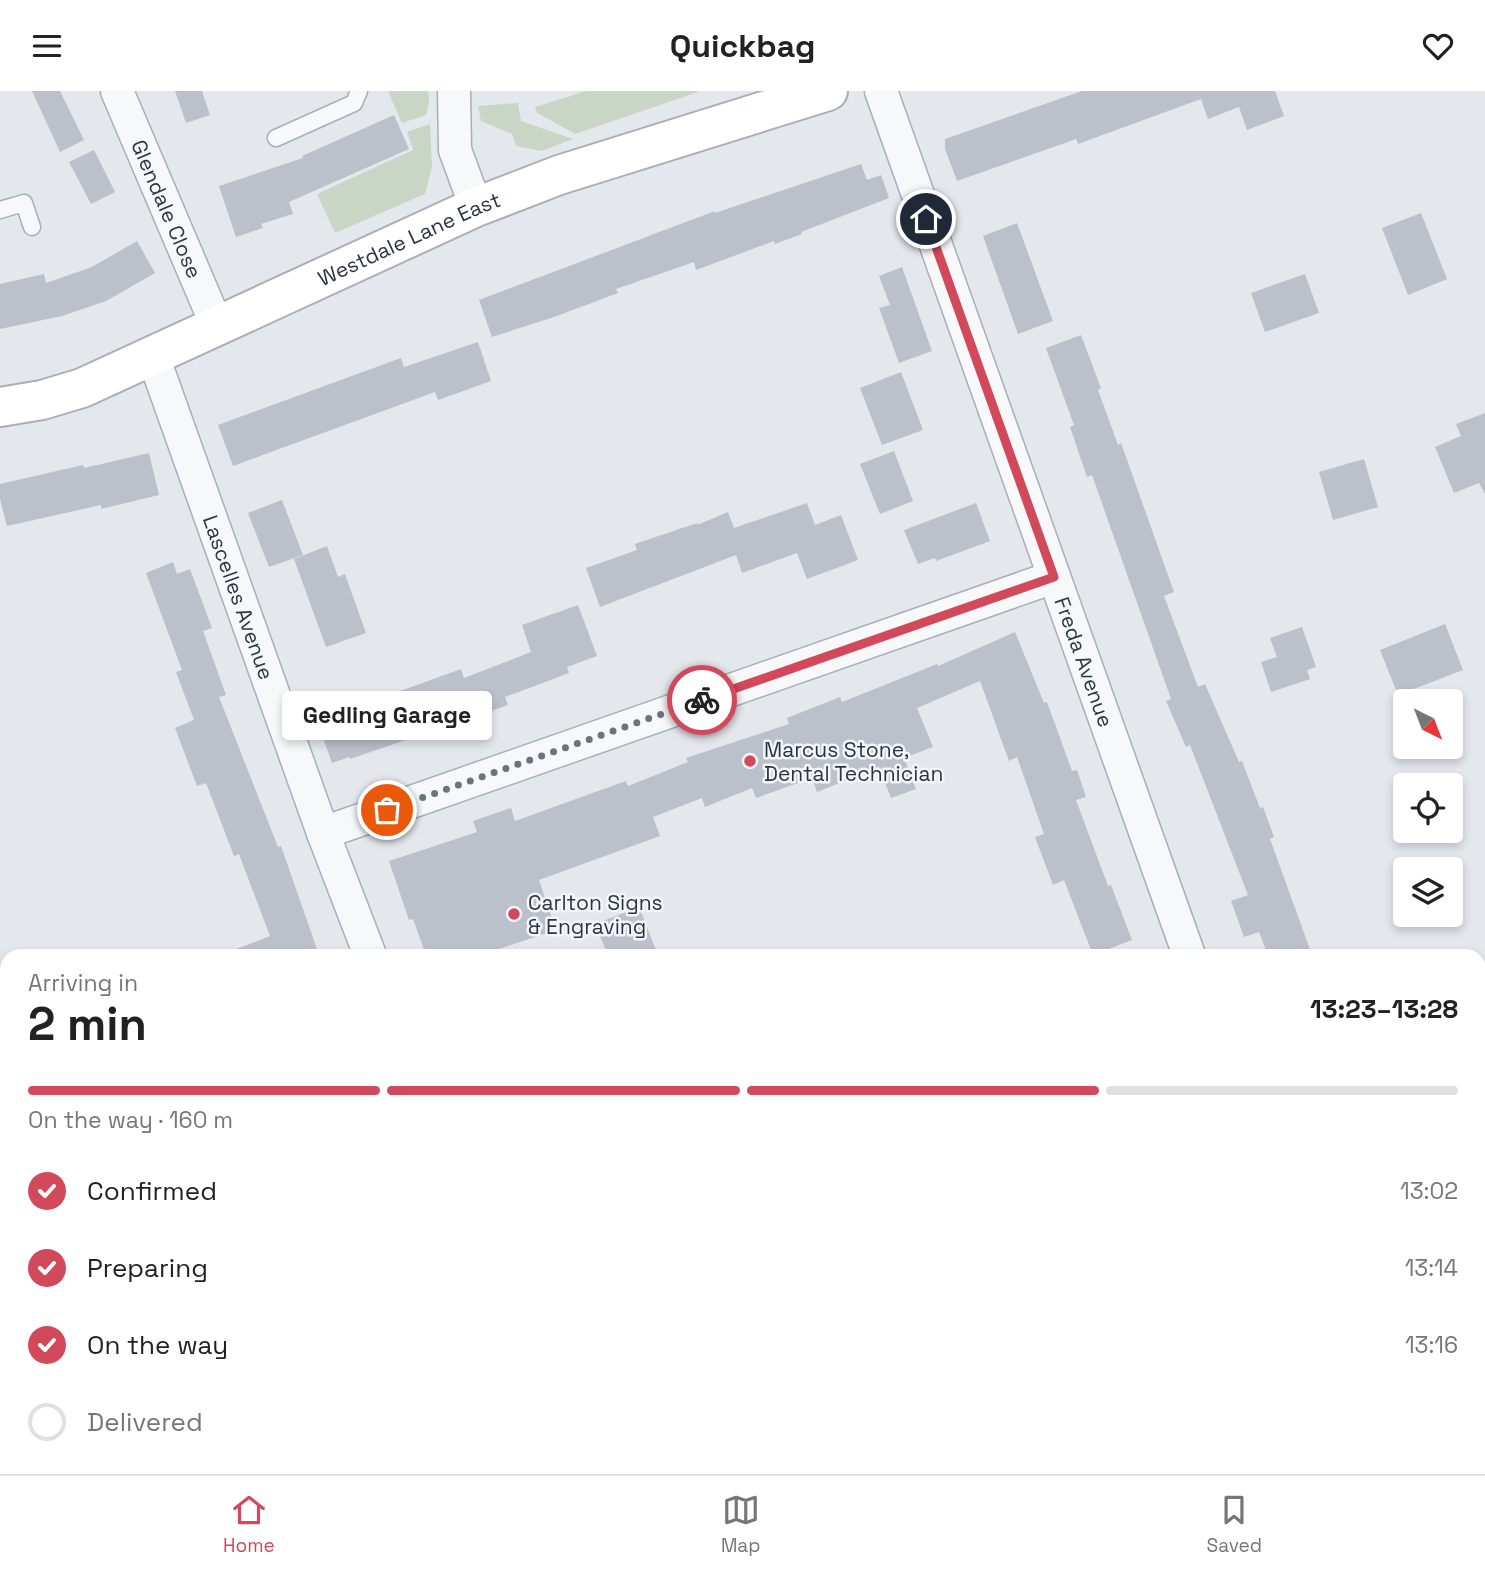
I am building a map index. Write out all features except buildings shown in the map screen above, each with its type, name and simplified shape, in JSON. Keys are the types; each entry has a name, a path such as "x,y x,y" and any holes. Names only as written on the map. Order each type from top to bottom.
{"street":[{"name":"Glendale Close","path":"117,91 217,326"},
{"path":"454,91 455,150 476,207"},
{"name":"Westdale Lane East","path":"0,407 42,400 82,388 476,207 559,175 828,91"},
{"name":"Freda Avenue","path":"881,91 1187,949"},
{"name":"Lascelles Avenue","path":"153,356 323,833 368,949"},
{"path":"323,833 1054,577"}],"lane":[{"path":"275,138 354,103 359,91"},
{"path":"0,210 24,203 32,226"}],"green space":[{"path":"388,91 428,91 426,115 402,123"},
{"path":"586,91 698,92 575,134 537,113 535,107"},
{"path":"518,103 521,121 573,139 542,151 516,146 512,134 481,121 478,106"},
{"path":"430,124 432,167 425,194 335,233 317,194 413,150 407,132"}],"way so far":[{"path":"387,810 702,700"}],"place":[{"name":"Marcus Stone, Dental Technician","path":"750,761"},
{"name":"Gedling Garage","path":"387,810"},
{"name":"Carlton Signs & Engraving","path":"514,914"}],"route":[{"path":"702,700 1054,577 926,219"}]}
